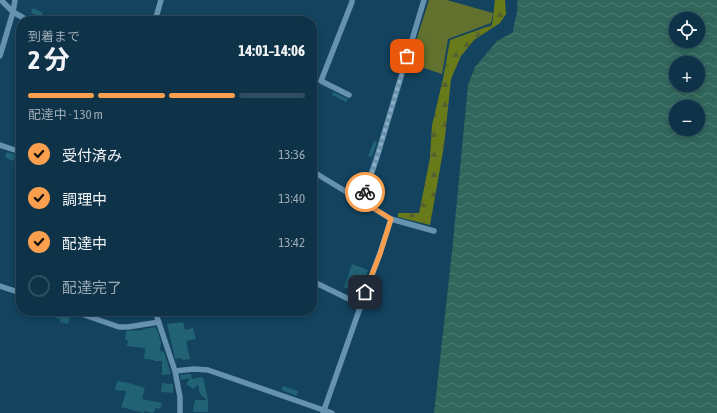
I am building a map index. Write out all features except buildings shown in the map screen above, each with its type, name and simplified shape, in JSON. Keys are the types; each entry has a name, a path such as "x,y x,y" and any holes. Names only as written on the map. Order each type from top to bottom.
{"street":[{"path":"1,0 13,12 20,16"},
{"path":"0,56 15,0"},
{"path":"157,16 161,0"},
{"path":"349,95 320,81 352,0"},
{"path":"362,201 377,157 424,0"},
{"path":"0,145 16,150"},
{"path":"317,173 391,219 434,231"},
{"path":"323,411 360,305 380,254 391,219"},
{"path":"317,284 360,305"},
{"path":"0,286 16,291"},
{"path":"87,316 119,327 159,322"},
{"path":"157,316 175,371 180,397 180,413"},
{"path":"175,371 194,369 208,370 332,413"}],"green space":[{"path":"429,0 447,0 493,13 491,23 448,39 442,74 409,63"},
{"path":"495,0 505,0 506,14 500,23 474,40 461,56 451,79 444,146 430,225 398,217 398,213 419,213 430,158 432,125 443,79 450,40 492,25"}],"water":[{"path":"517,0 717,0 717,413 434,413 452,252 468,85 475,67 497,41 513,32 517,13"}],"way so far":[{"path":"365,192 407,56"}],"route":[{"path":"365,192 362,201 391,219 380,254 365,292"}]}
